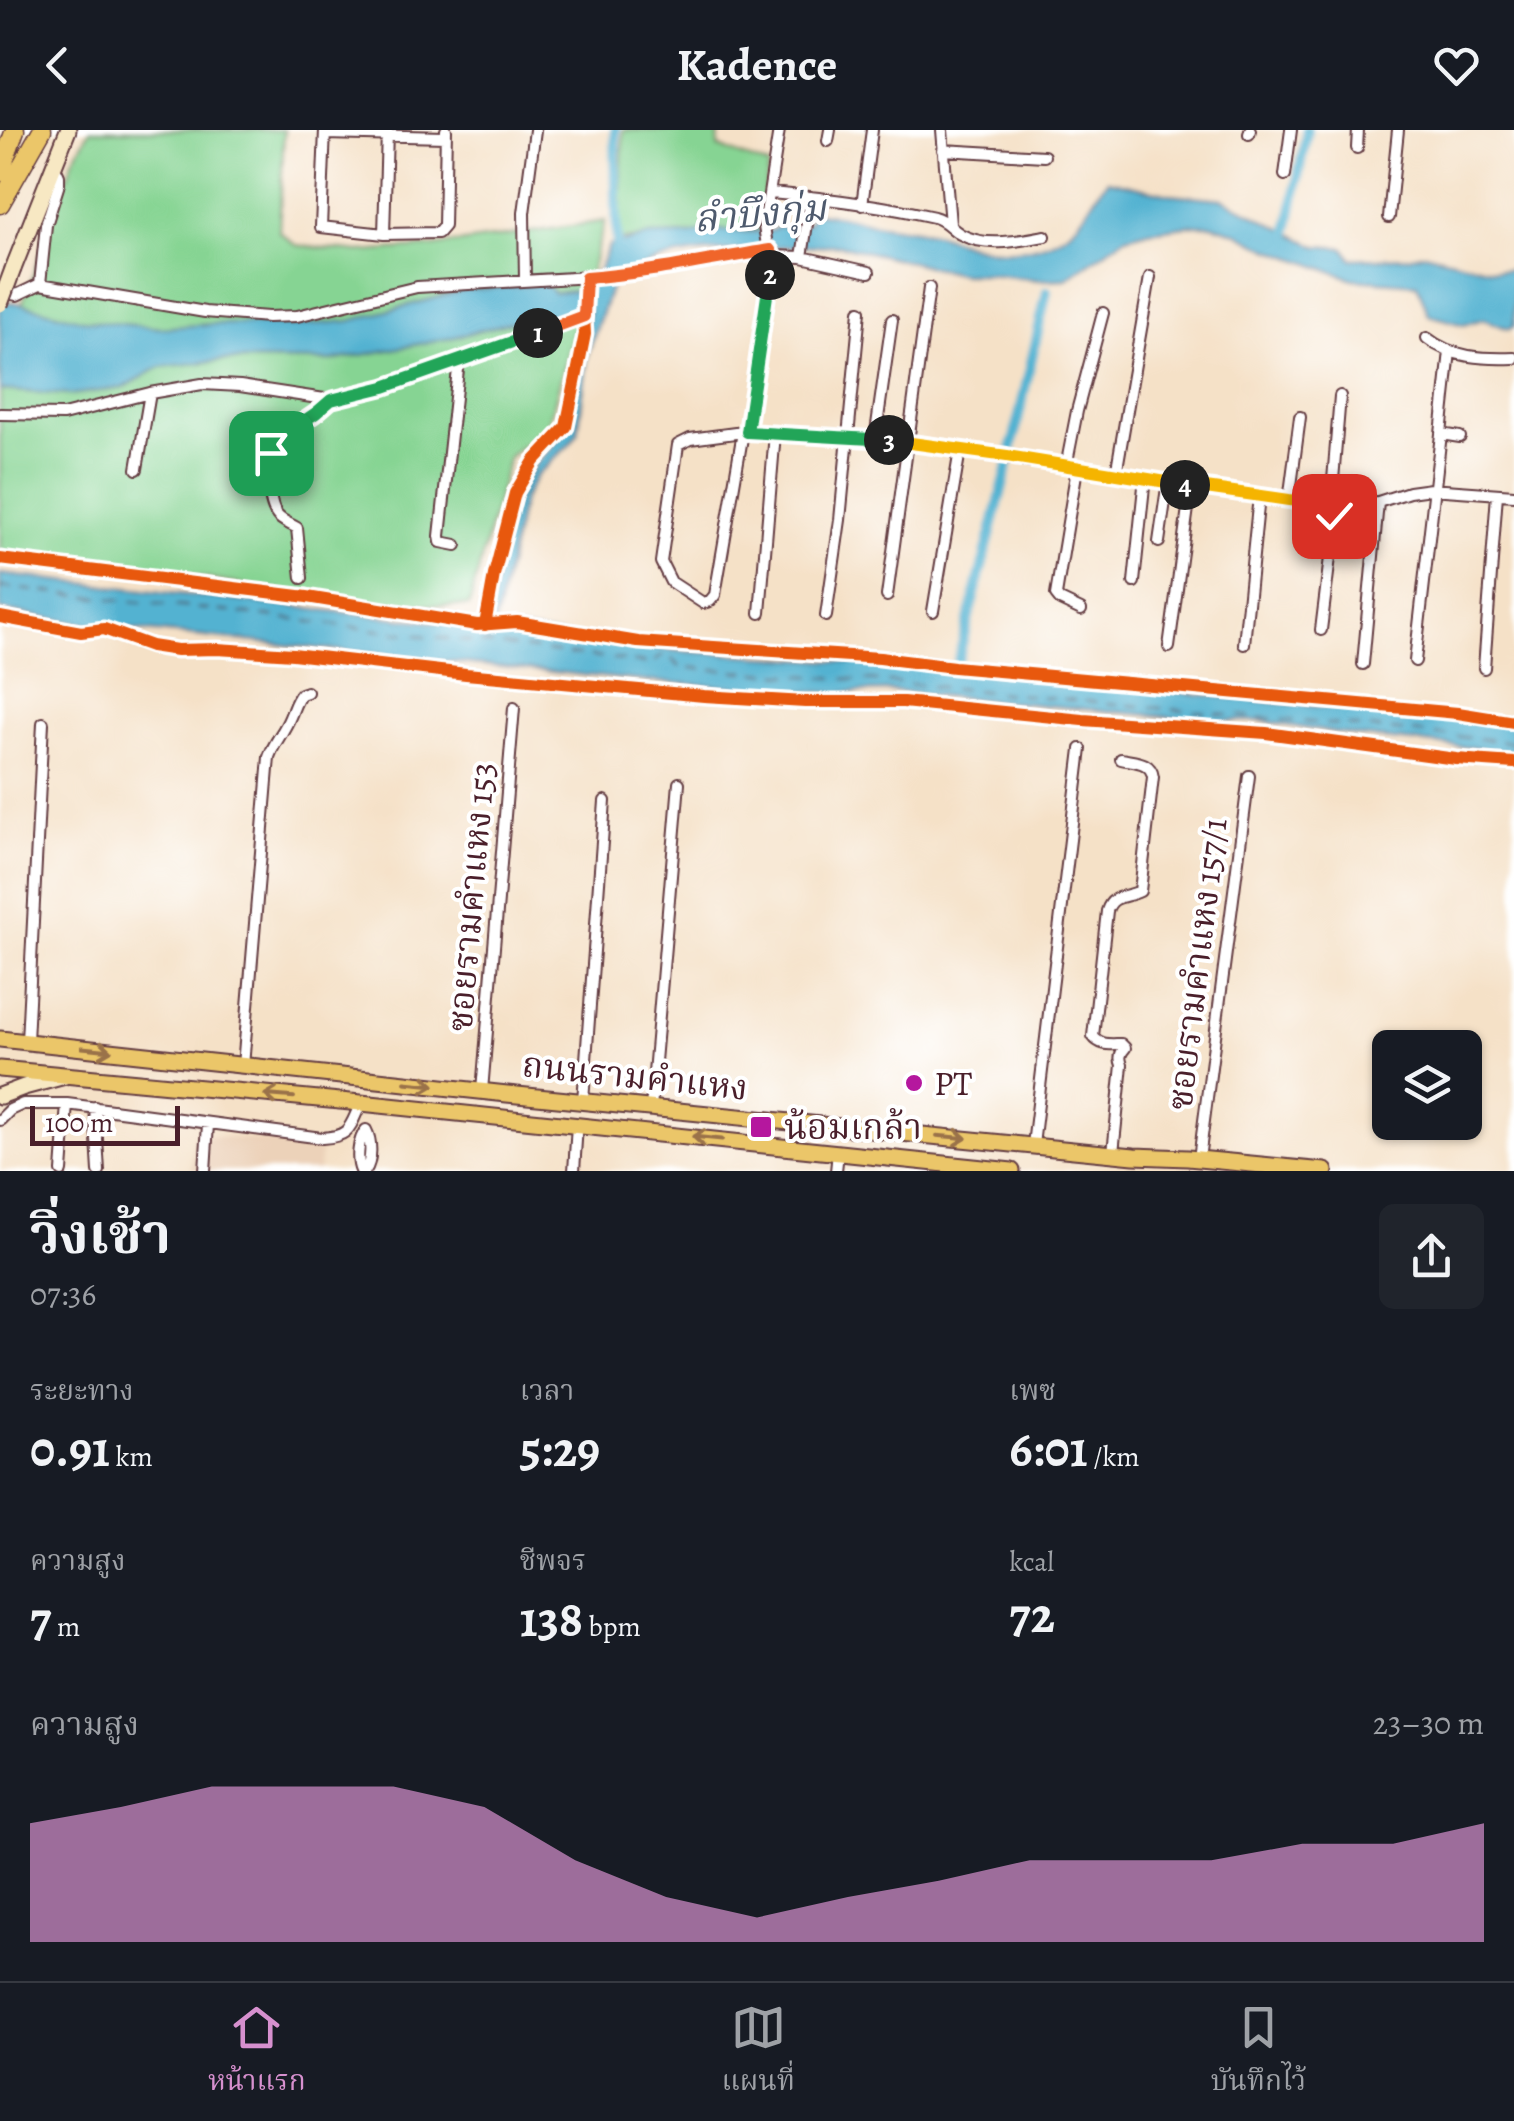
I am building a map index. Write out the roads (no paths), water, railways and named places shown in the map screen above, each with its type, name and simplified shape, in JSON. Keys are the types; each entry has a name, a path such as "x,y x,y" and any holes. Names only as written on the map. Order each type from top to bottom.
{"highway":[{"path":"0,172 15,130"},
{"path":"0,204 42,130"}],"main road":[{"path":"0,304 68,130"},
{"name":"ถนนรามคำแหง","path":"0,1039 651,1108 1325,1171"},
{"name":"ถนนรามคำแหง","path":"0,1069 838,1152 905,1166 1012,1171"},
{"path":"0,1096 65,1076"}],"street":[{"path":"525,280 524,213 534,130"},
{"path":"780,130 765,229 770,251 745,432 714,595 703,604 674,585 661,562 678,444 690,439 745,432 909,442 1331,504 1378,502 1436,489 1514,496"},
{"path":"862,205 872,130"},
{"path":"942,130 950,224"},
{"path":"1284,175 1292,130"},
{"path":"1357,148 1358,130"},
{"path":"1388,217 1398,130"},
{"path":"325,132 387,132 446,134 444,226 438,232 384,234 323,229 325,132"},
{"path":"384,234 387,132"},
{"path":"944,150 1044,156"},
{"path":"40,284 46,225 60,176 54,165"},
{"path":"771,194 939,218 960,234 985,241 1007,243 1045,236"},
{"path":"802,252 811,197"},
{"path":"0,292 17,295 40,284 205,312 268,318 296,316 417,287 587,279 770,251 802,252 869,272"},
{"path":"1116,474 1150,277"},
{"path":"0,414 63,415 150,392 202,384 331,400 384,387 583,318 587,279"},
{"path":"887,596 929,288"},
{"path":"826,616 840,520 860,311"},
{"path":"1081,610 1056,595 1077,411 1103,313"},
{"path":"876,439 892,320"},
{"path":"1427,338 1450,352 1514,358"},
{"path":"1415,661 1450,352"},
{"path":"456,545 442,542 440,536 459,360"},
{"path":"138,469 150,392"},
{"path":"1321,630 1334,516 1331,504 1340,396"},
{"path":"302,578 296,528 277,516 272,500 271,453 279,438 331,400"},
{"path":"1289,500 1300,418"},
{"path":"760,614 775,433"},
{"path":"1441,434 1460,437"},
{"path":"933,611 960,450"},
{"path":"1134,582 1145,477"},
{"path":"1159,542 1168,482"},
{"path":"1169,648 1191,486"},
{"path":"1484,668 1498,494"},
{"path":"1244,644 1259,496"},
{"path":"1363,664 1378,502"},
{"path":"243,1066 270,757 295,702 307,692"},
{"name":"ซอยรามคำแหง 153","path":"482,1091 514,708"},
{"path":"27,1042 44,723"},
{"path":"1034,1145 1081,749"},
{"path":"1113,1154 1122,1065 1128,1052 1122,1044 1104,1044 1093,1036 1107,910 1115,898 1140,892 1153,777 1148,765 1121,759"},
{"name":"ซอยรามคำแหง 157/1","path":"1199,1159 1249,776"},
{"path":"651,1108 679,784"},
{"path":"582,1101 604,801"},
{"path":"0,1120 23,1104 66,1104 322,1138 348,1132 364,1104"},
{"path":"62,1171 66,1104"},
{"path":"363,1171 358,1165 360,1137 366,1130 364,1104"},
{"path":"95,1107 99,1171"},
{"path":"204,1171 208,1124"},
{"path":"574,1171 577,1126"},
{"path":"836,1171 838,1152"}],"water":[{"path":"1108,180 1169,194 1223,199 1316,246 1344,248 1352,259 1424,253 1494,270 1514,270 1514,326 1509,329 1483,319 1463,325 1429,315 1417,284 1353,279 1212,225 1126,237 1066,279 962,274 838,245 771,244 763,251 710,252 658,261 613,280 588,353 578,433 537,475 523,500 494,626 679,651 955,669 1331,708 1466,717 1514,724 1514,752 1353,736 1260,721 1213,721 890,691 830,693 642,681 96,626 0,610 0,574 486,628 516,500 535,465 567,430 589,310 516,321 331,361 224,360 160,367 123,388 69,395 0,390 0,303 14,302 83,320 161,328 350,321 465,290 545,284 554,293 585,290 609,246 649,236 690,235 712,229 793,229 808,223 814,213 929,232 982,248 1017,250 1063,236"}],"waterway":[{"path":"615,130 617,254"},
{"path":"1286,242 1307,130"},
{"path":"953,679 1006,474 1047,291"}],"place":[{"name":"PT","path":"914,1083"},
{"name":"น้อมเกล้า","path":"761,1127"}],"water label":[{"name":"ลำบึงกุ่ม","path":"760,213"}]}
